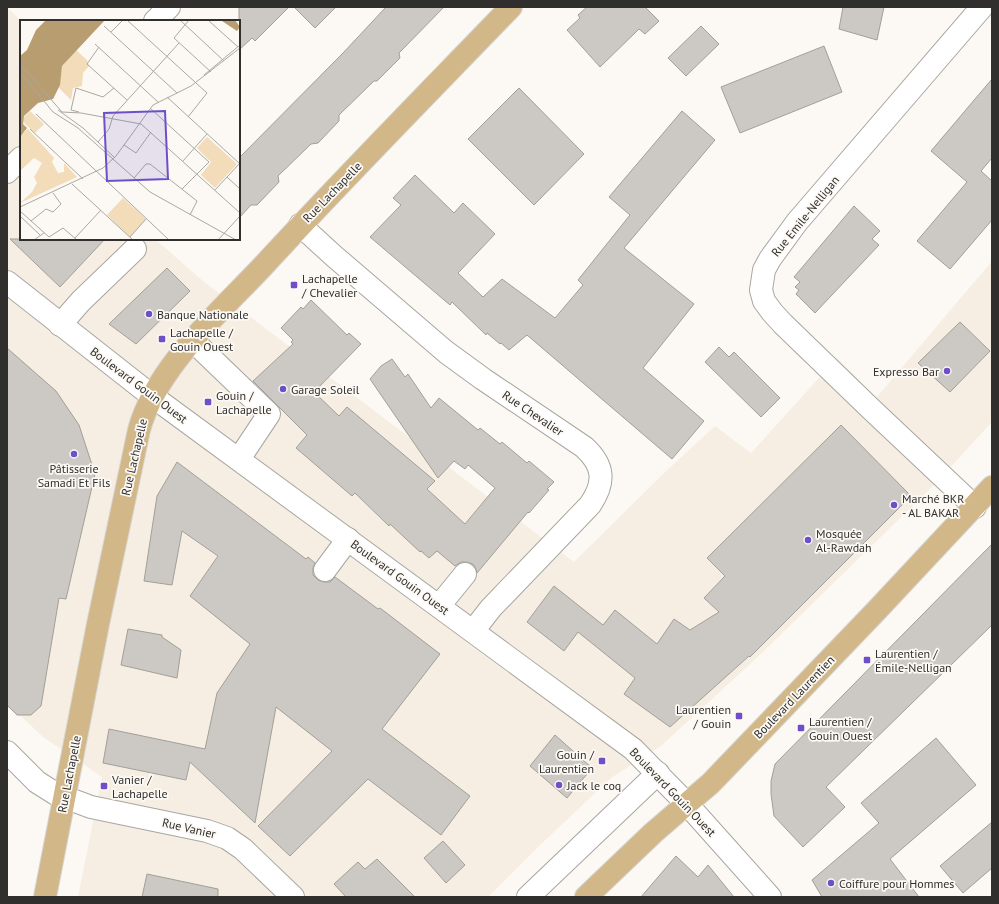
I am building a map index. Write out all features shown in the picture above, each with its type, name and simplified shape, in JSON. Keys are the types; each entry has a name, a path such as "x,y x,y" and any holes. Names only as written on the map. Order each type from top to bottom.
{"main road":[{"name":"Rue Lachapelle","path":"44,897 98,624 139,430 144,413 152,396 173,365 217,313 511,7"},
{"name":"Boulevard Laurentien","path":"586,897 653,833 711,783 992,487"}],"street":[{"path":"156,20 169,7"},
{"name":"Rue Emile-Nelligan","path":"975,506 783,324 764,301 761,290 764,270 770,259 797,222 982,7"},
{"path":"7,172 20,159"},
{"name":"Rue Chevalier","path":"300,225 446,352 483,379 584,447 597,461 601,479 600,488 590,505 491,608 473,631"},
{"path":"60,325 135,248"},
{"name":"Boulevard Gouin Ouest","path":"7,282 152,396 622,740 658,773 770,897"},
{"path":"193,341 269,414 239,459"},
{"path":"325,570 348,539"},
{"path":"439,606 465,574"},
{"name":"Rue Vanier","path":"7,752 37,782 56,794 91,807 207,831 227,838 243,849 293,897"},
{"path":"528,897 658,773"}],"shaded area":[{"path":"7,7 20,20 20,240 156,240 203,281 574,562 665,472 715,426 751,453 837,358 876,398 992,261 992,422 932,487 761,654 661,746 611,778 488,897 78,897 102,777 43,737 7,703"}],"building":[{"path":"239,7 289,7 255,41 252,38 240,49"},
{"path":"294,7 336,7 315,28"},
{"path":"386,7 444,7 399,53 400,58 339,115 339,121 318,143 311,144 278,176 279,182 257,205 251,205 240,217 240,157 343,53"},
{"path":"587,7 645,7 659,21 645,34 639,29 600,67 567,30 580,18 578,15"},
{"path":"843,7 884,7 877,40 839,29"},
{"path":"701,26 719,44 686,76 668,58"},
{"path":"824,46 842,92 740,133 721,87"},
{"path":"992,79 992,158 981,171 992,181 992,220 950,269 917,241 967,182 931,151"},
{"path":"519,88 584,154 534,205 468,139"},
{"path":"682,111 715,140 624,248 694,304 643,368 704,421 672,459 527,335 509,350 487,333 486,335 452,302 450,305 370,237 401,205 393,198 415,175 454,213 463,203 495,234 458,273 483,297 502,279 555,318 583,285 578,280 630,215 609,197"},
{"path":"854,206 880,231 872,239 879,245 815,313 796,294 799,290 795,287 800,282 794,277"},
{"path":"10,239 104,240 60,287"},
{"path":"167,268 190,291 136,344 109,324"},
{"path":"311,300 347,335 349,333 361,344 314,392 339,416 347,407 435,481 427,489 465,524 495,488 468,465 465,469 454,461 438,478 370,379 381,366 392,359 405,377 408,374 431,408 439,398 478,430 480,428 500,444 502,442 527,463 529,461 554,482 547,489 549,490 529,513 528,512 477,573 473,564 461,562 455,566 437,551 429,558 421,551 420,552 390,524 389,526 355,493 352,496 296,448 307,435 253,381 293,344 291,342 293,340 281,328 301,307 303,309"},
{"path":"960,322 990,351 950,392 918,363"},
{"path":"719,347 729,357 734,352 780,398 761,417 705,362"},
{"path":"7,348 56,391 79,425 95,474 66,599 59,598 41,706 31,715 17,715 7,705"},
{"path":"841,425 911,496 750,657 749,656 670,727 624,694 635,678 578,632 564,651 527,622 554,586 603,625 615,610 657,644 674,619 690,630 719,612 704,598 725,576 707,558"},
{"path":"177,462 306,559 308,557 315,563 313,575 318,580 330,582 335,577 378,609 380,608 440,654 382,729 470,796 441,835 368,779 290,856 258,826 332,751 276,707 255,823 190,762 186,780 103,763 109,729 205,749 217,693 250,644 190,596 218,556 182,531 172,585 144,581 157,496"},
{"path":"992,544 992,625 826,787 845,807 803,847 774,816 771,781 775,764"},
{"path":"128,629 162,635 162,637 181,650 177,678 121,665"},
{"path":"555,735 592,768 567,798 530,766"},
{"path":"936,738 976,785 890,859 919,897 822,897 812,880 879,823 861,803"},
{"path":"992,822 992,868 963,893 940,866"},
{"path":"443,841 465,865 446,883 424,858"},
{"path":"676,856 698,877 708,865 734,897 641,897"},
{"path":"377,859 415,897 346,897 334,884 358,862 365,869"},
{"path":"147,874 218,889 218,897 142,897"}],"place":[{"name":"Lachapelle / Chevalier","path":"294,285"},
{"name":"Banque Nationale","path":"149,314"},
{"name":"Lachapelle / Gouin Ouest","path":"162,339"},
{"name":"Expresso Bar","path":"947,371"},
{"name":"Garage Soleil","path":"283,389"},
{"name":"Gouin / Lachapelle","path":"208,402"},
{"name":"Pâtisserie Samadi Et Fils","path":"74,454"},
{"name":"Marché BKR - AL BAKAR","path":"894,505"},
{"name":"Mosquée Al-Rawdah","path":"808,540"},
{"name":"Laurentien / Émile-Nelligan","path":"867,660"},
{"name":"Laurentien / Gouin","path":"739,716"},
{"name":"Laurentien / Gouin Ouest","path":"801,728"},
{"name":"Gouin / Laurentien","path":"602,761"},
{"name":"Jack le coq","path":"559,785"},
{"name":"Vanier / Lachapelle","path":"104,786"},
{"name":"Coiffure pour Hommes","path":"831,883"}]}
